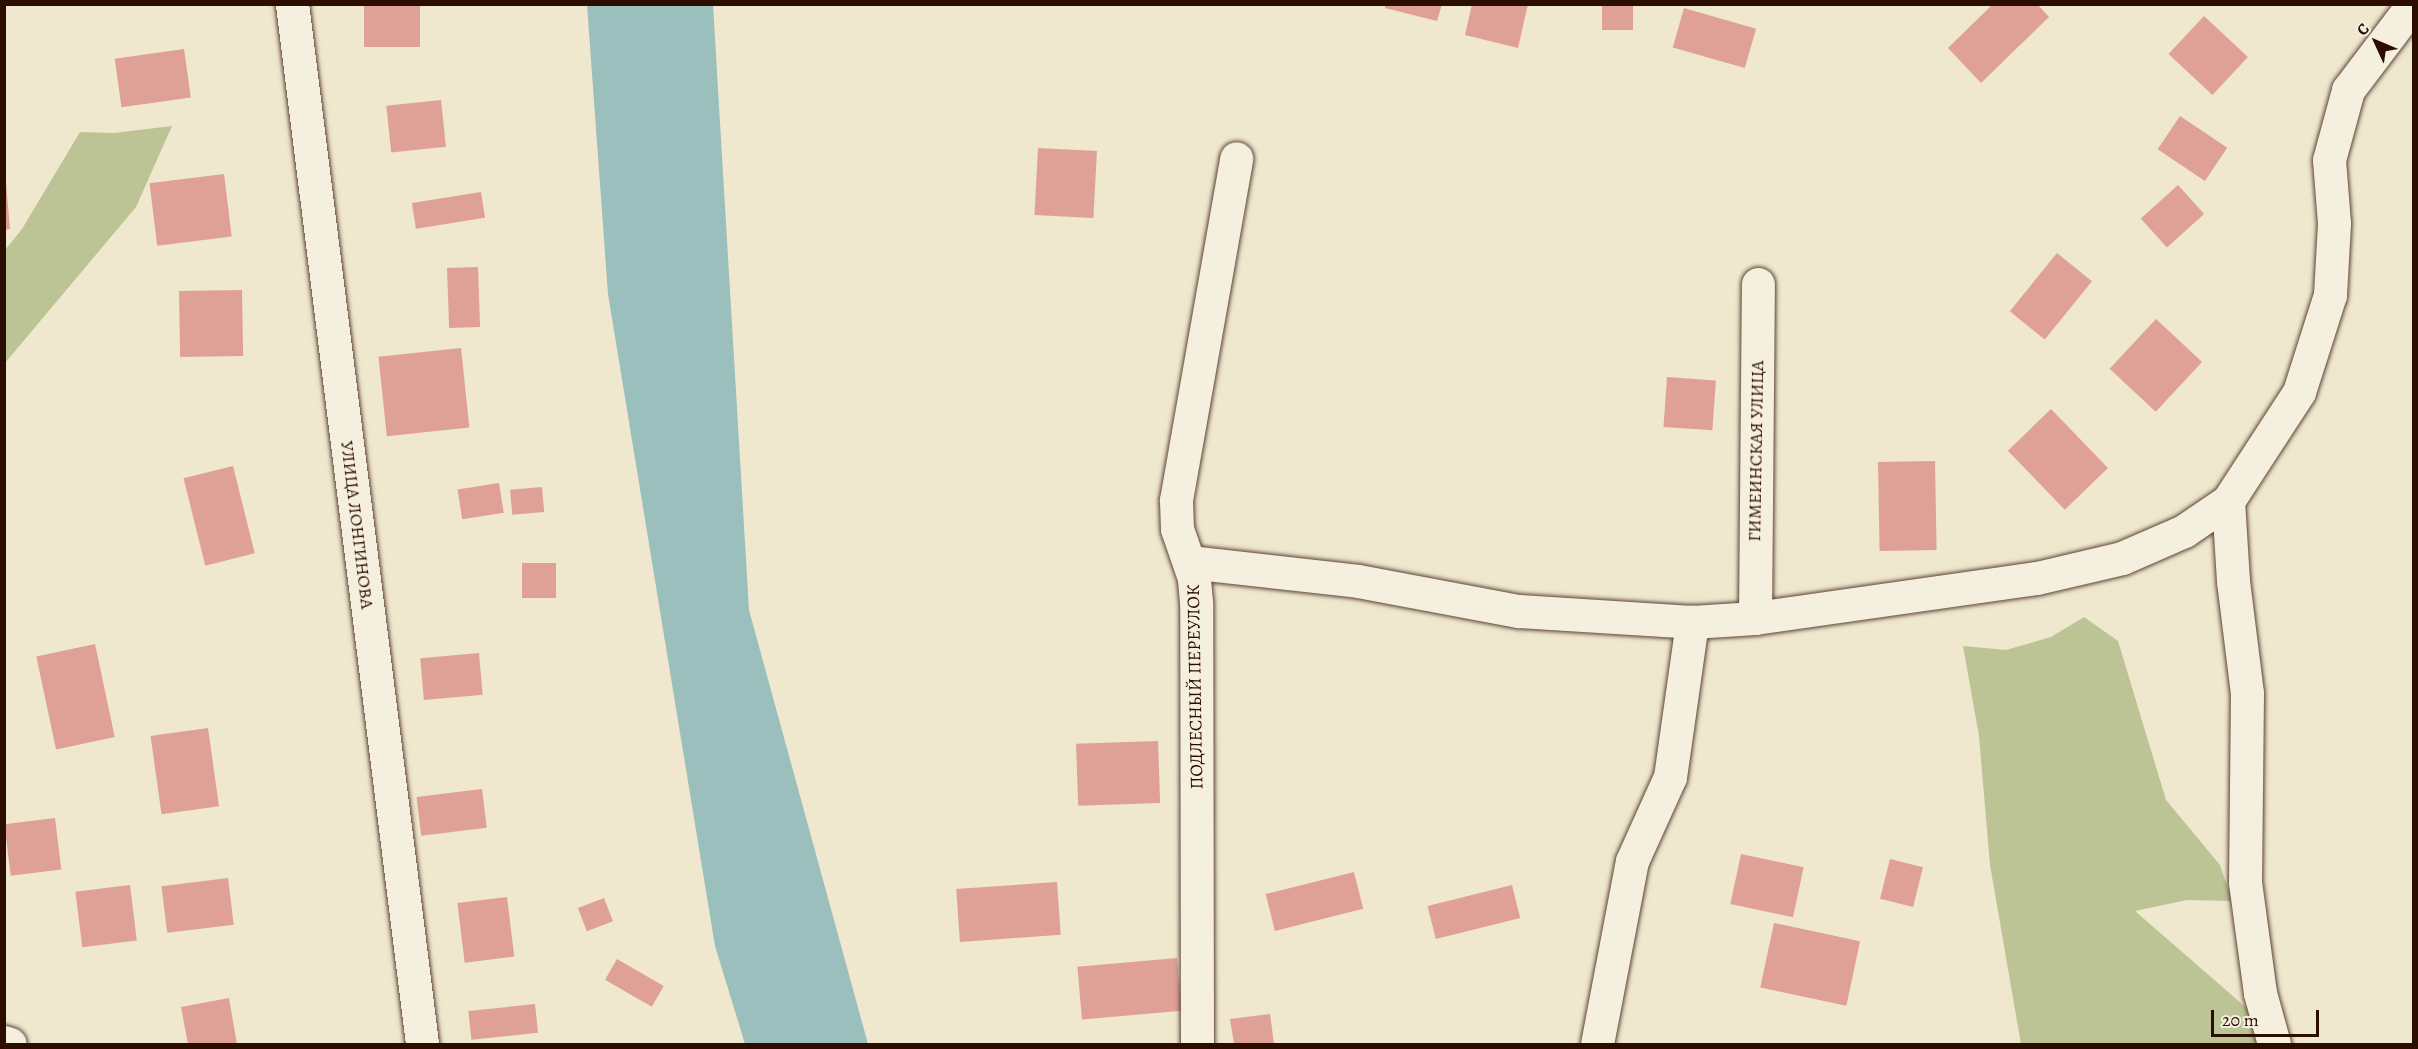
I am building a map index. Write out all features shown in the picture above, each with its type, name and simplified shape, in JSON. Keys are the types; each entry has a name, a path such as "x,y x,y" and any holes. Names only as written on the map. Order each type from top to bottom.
{"street":[{"name":"УЛИЦА ЛОНГИНОВА","path":"292,4 422,1044"},
{"path":"1189,562 1358,581 1519,611 1692,622 1755,618 2037,578 2122,558 2184,531 2228,501 2299,392 2330,295 2334,223 2329,160 2348,90 2413,4"},
{"name":"ПОДЛЕСНЫЙ ПЕРЕУЛОК","path":"1197,1044 1196,602 1189,562 1177,530 1176,500 1236,158"},
{"name":"ГИМЕИНСКАЯ УЛИЦА","path":"1755,618 1758,284"},
{"path":"2228,501 2233,581 2247,693 2246,882 2260,993 2274,1044"},
{"path":"1596,1044 1632,861 1670,777 1692,622"},
{"path":"4,1042 10,1044"}],"green space":[{"path":"172,126 136,207 5,363 5,250 22,229 80,132 114,133"},
{"path":"2084,617 2118,641 2166,800 2220,865 2232,901 2187,900 2135,911 2288,1044 2021,1044 1990,865 1979,736 1963,646 2006,650 2051,637"}],"water":[{"path":"587,5 713,5 749,610 868,1044 745,1044 715,946 608,294"}],"building":[{"path":"364,4 420,4 420,47 364,47"},
{"path":"1386,4 1442,4 1437,21 1385,8"},
{"path":"1472,4 1528,4 1518,48 1465,35"},
{"path":"1602,4 1633,4 1633,30 1602,30"},
{"path":"1993,4 2037,4 2049,17 1981,83 1948,48"},
{"path":"1684,8 1756,29 1745,68 1673,47"},
{"path":"2204,16 2248,57 2212,95 2169,54"},
{"path":"184,49 191,98 122,107 115,59"},
{"path":"441,100 446,147 391,152 386,106"},
{"path":"2180,116 2227,148 2205,181 2158,149"},
{"path":"1038,148 1097,151 1093,218 1034,215"},
{"path":"4,159 10,229 4,230"},
{"path":"224,174 232,237 157,246 150,183"},
{"path":"2178,185 2204,214 2167,247 2141,218"},
{"path":"481,192 485,218 416,229 412,203"},
{"path":"2057,253 2092,281 2045,340 2010,311"},
{"path":"478,267 480,327 449,328 447,268"},
{"path":"242,290 243,356 180,357 179,291"},
{"path":"2156,319 2202,362 2156,412 2110,369"},
{"path":"461,348 469,428 387,436 378,357"},
{"path":"1667,377 1716,380 1712,430 1664,427"},
{"path":"2051,409 2108,468 2065,510 2008,451"},
{"path":"1935,461 1937,550 1880,551 1878,462"},
{"path":"233,466 255,553 205,566 184,478"},
{"path":"499,483 504,513 462,519 458,490"},
{"path":"542,487 544,512 512,515 510,490"},
{"path":"522,563 556,563 556,598 522,598"},
{"path":"95,644 115,737 56,749 36,656"},
{"path":"479,653 483,695 424,700 420,658"},
{"path":"208,728 219,806 162,814 151,736"},
{"path":"1158,741 1160,803 1078,806 1076,744"},
{"path":"482,789 487,828 421,836 416,797"},
{"path":"55,818 61,870 11,876 4,824"},
{"path":"1741,854 1804,867 1793,917 1730,904"},
{"path":"1890,859 1923,867 1913,907 1880,899"},
{"path":"1354,872 1363,909 1275,931 1266,894"},
{"path":"228,878 234,925 167,933 161,886"},
{"path":"1057,882 1061,935 960,942 956,889"},
{"path":"130,885 137,941 82,947 75,892"},
{"path":"1512,885 1520,918 1436,939 1428,906"},
{"path":"507,897 514,957 465,963 457,903"},
{"path":"604,898 613,921 587,931 578,908"},
{"path":"1774,923 1860,941 1846,1006 1760,988"},
{"path":"1177,958 1182,1011 1082,1020 1077,967"},
{"path":"617,959 664,986 652,1007 605,980"},
{"path":"229,998 237,1044 188,1044 181,1007"},
{"path":"535,1004 538,1033 471,1040 468,1011"},
{"path":"1270,1014 1274,1044 1234,1044 1230,1019"}]}
